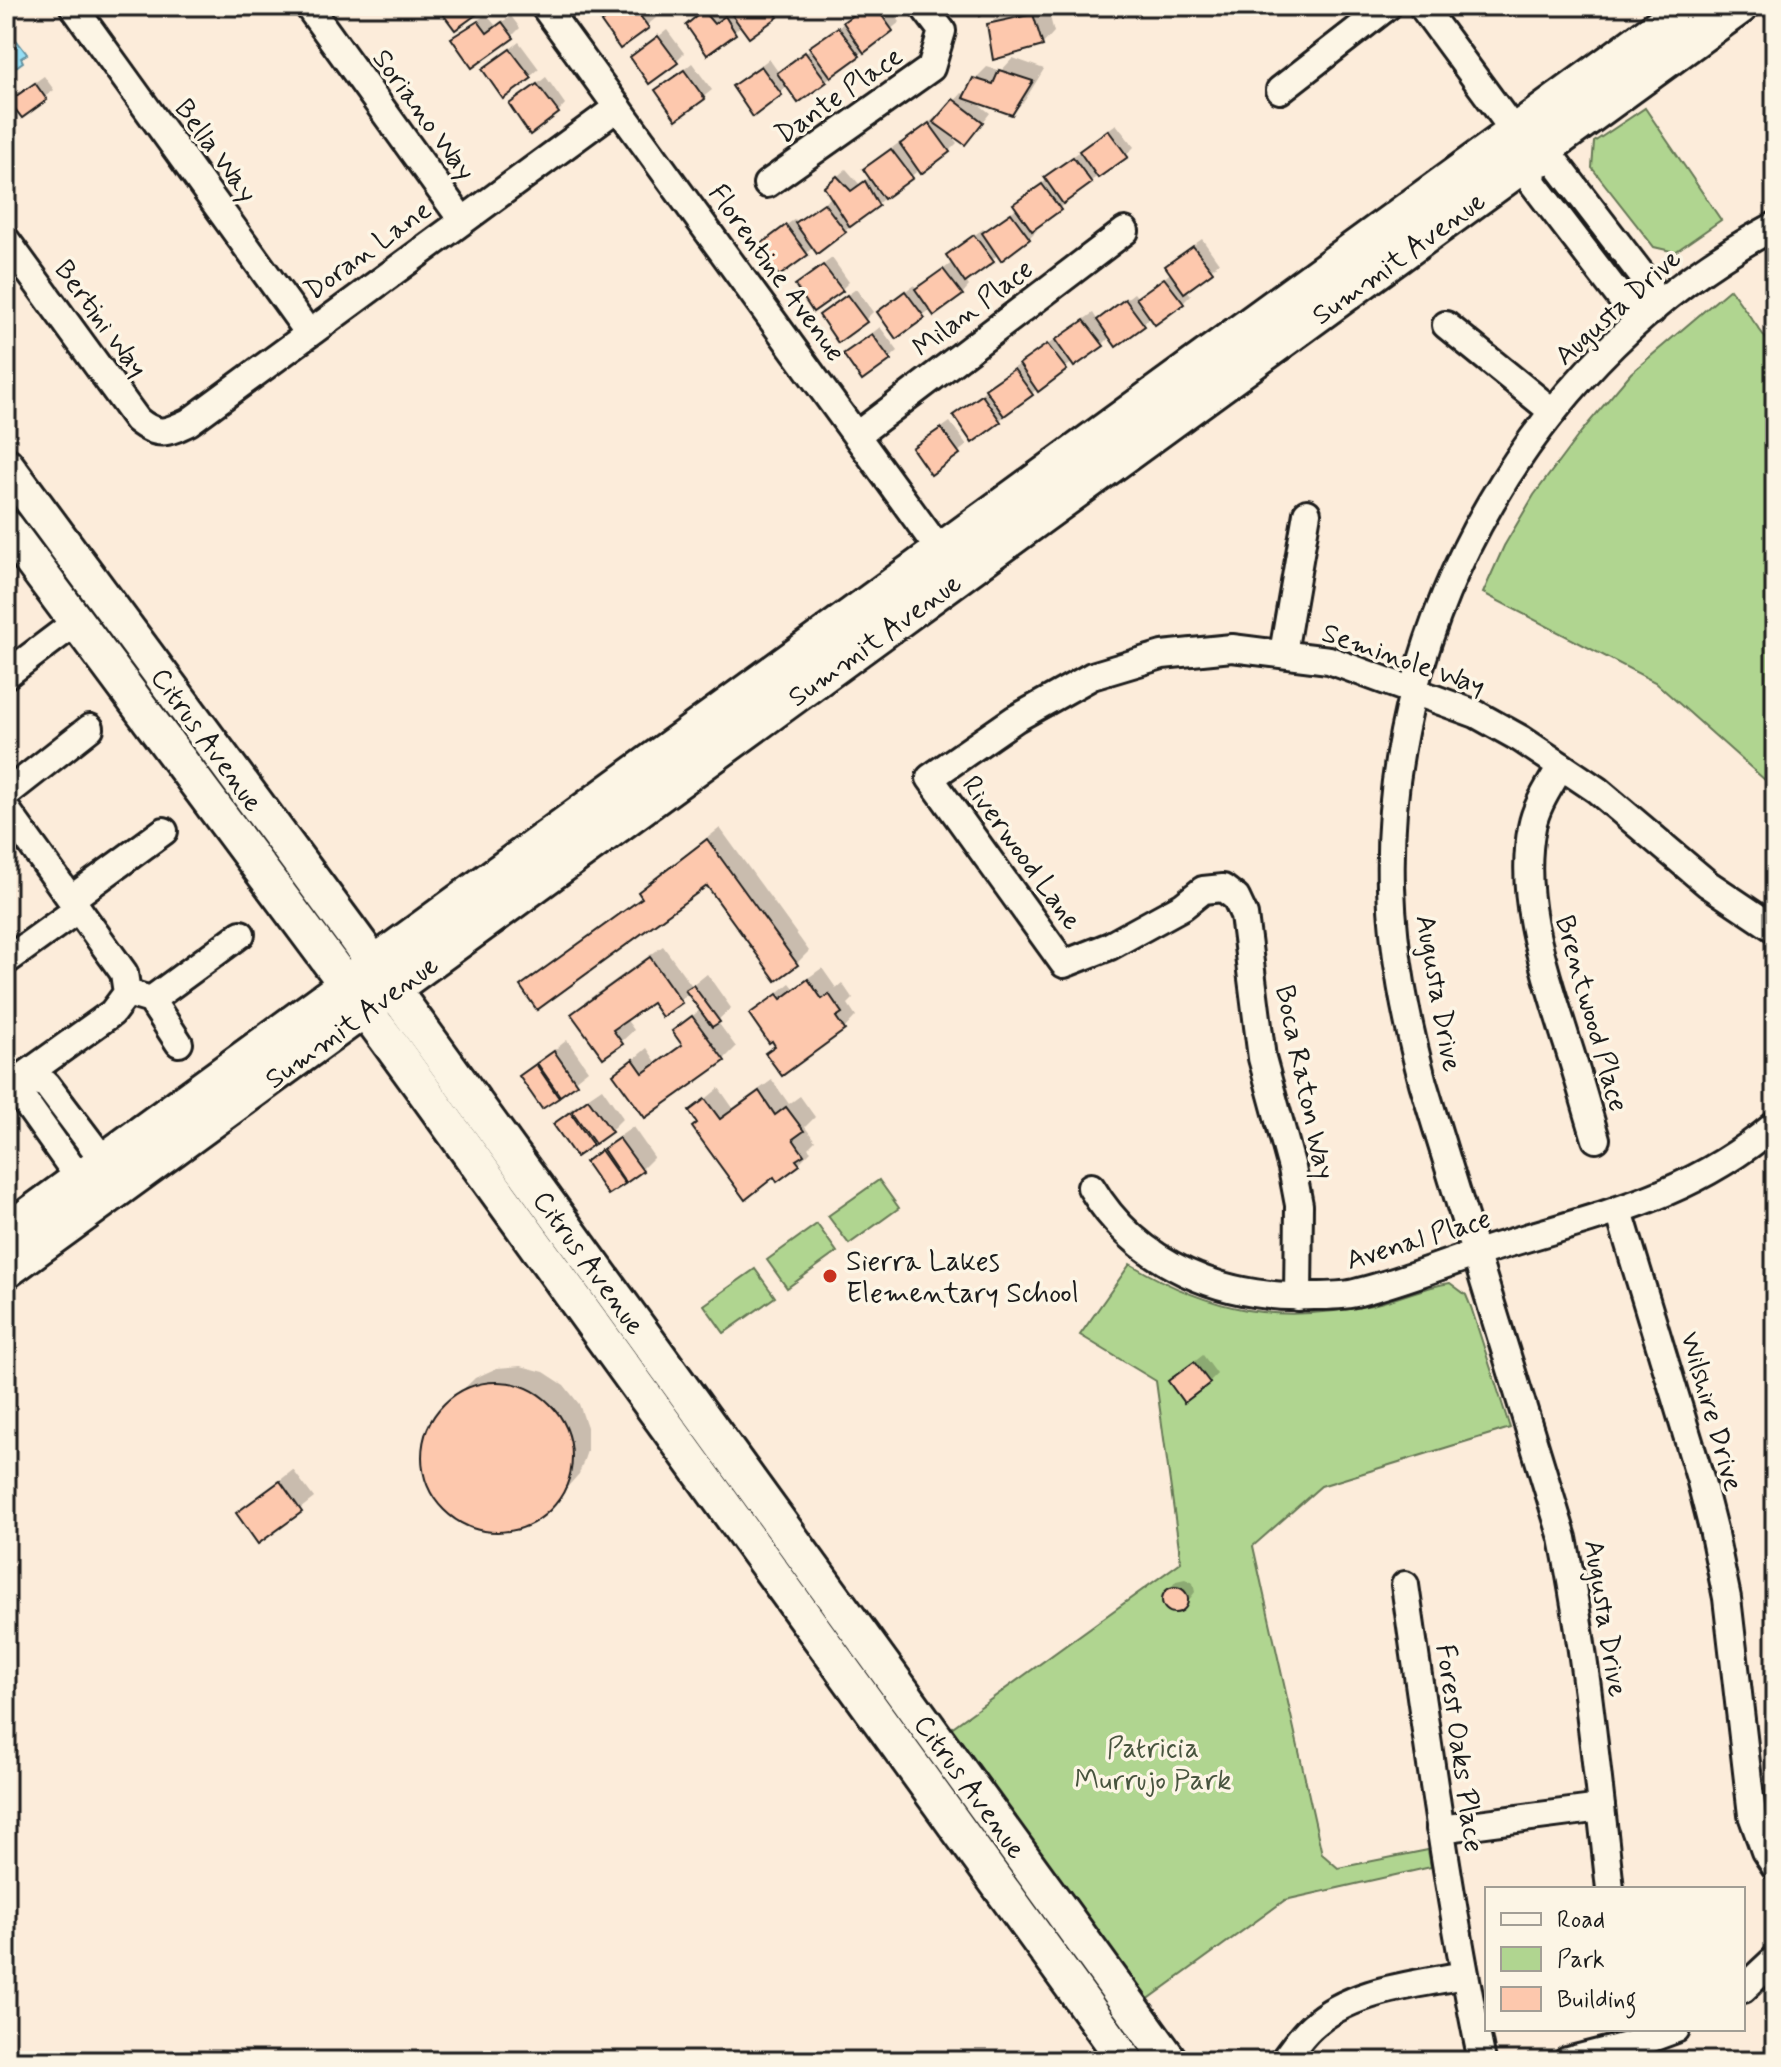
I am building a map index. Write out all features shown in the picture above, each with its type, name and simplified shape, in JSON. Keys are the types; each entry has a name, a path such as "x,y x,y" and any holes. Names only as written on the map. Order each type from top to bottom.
{"main road":[{"name":"Summit Avenue","path":"1524,145 1687,6"},
{"name":"Summit Avenue","path":"6,1271 383,978 1524,145 1741,6"},
{"name":"Citrus Avenue","path":"6,465 1170,2061"},
{"name":"Citrus Avenue","path":"6,527 355,999 1126,2061"},
{"name":"Summit Avenue","path":"6,1232 92,1170 355,999"}],"street":[{"name":"Bella Way","path":"73,6 308,332"},
{"name":"Soriano Way","path":"308,6 462,220"},
{"name":"Florentine Avenue","path":"544,6 950,564"},
{"name":"Dante Place","path":"767,184 931,68 942,31 923,6"},
{"path":"1280,90 1388,6"},
{"path":"1422,6 1524,145 1556,163 1648,283 1652,311"},
{"name":"Doran Lane","path":"150,431 167,433 189,422 618,107"},
{"name":"Augusta Drive","path":"1610,1887 1576,1605 1563,1538 1423,1083 1406,1016 1395,952 1391,885 1394,815 1402,748 1434,620 1460,559 1511,469 1553,412 1610,347 1712,265 1775,226"},
{"name":"Milan Place","path":"857,435 1125,231"},
{"name":"Bertini Way","path":"6,240 137,420 150,431"},
{"path":"1446,325 1553,412"},
{"path":"1283,653 1307,513"},
{"path":"6,675 76,622"},
{"name":"Seminole Way","path":"930,778 1015,719 1092,676 1162,655 1232,648 1329,660 1476,714 1521,739 1597,790 1708,884 1775,929"},
{"path":"6,794 90,728"},
{"name":"Brentwood Place","path":"1561,766 1543,797 1532,826 1530,904 1546,975 1596,1139"},
{"name":"Riverwood Lane","path":"930,778 1064,964 1110,946 1183,906 1203,890 1223,888"},
{"path":"6,809 139,996 179,1043"},
{"path":"6,961 164,831"},
{"name":"Boca Raton Way","path":"1223,888 1236,898 1244,915 1262,1058 1297,1193 1298,1297"},
{"path":"15,1083 112,1013 241,934"},
{"path":"15,1083 46,1084 61,1105 92,1170"},
{"path":"15,1083 39,1122 92,1170"},
{"path":"39,1122 61,1105"},
{"name":"Avenal Place","path":"1091,1187 1118,1226 1168,1266 1235,1291 1271,1297 1353,1293 1619,1211 1685,1185 1727,1160 1775,1125"},
{"name":"Wilshire Drive","path":"1619,1211 1713,1529 1727,1598 1752,1815 1765,1851 1775,1866"},
{"name":"Forest Oaks Place","path":"1405,1585 1440,1829 1482,2061"},
{"path":"1440,1829 1601,1808"},
{"path":"1745,1987 1775,1959"},
{"path":"1283,2061 1312,2026 1343,2006 1378,1992 1464,1975"},
{"path":"1567,2061 1638,2044 1671,2031"}],"green space":[{"path":"1645,108 1721,220 1675,252 1654,247 1592,168 1594,142"},
{"path":"1730,289 1775,351 1775,789 1655,682 1483,593 1504,546 1534,495 1581,432 1631,373"},
{"path":"879,1180 899,1208 849,1244 828,1216"},
{"path":"817,1224 837,1252 787,1288 767,1260"},
{"name":"Patricia Murrujo Park","path":"1130,1264 1160,1281 1218,1304 1276,1313 1338,1311 1372,1305 1450,1283 1466,1295 1471,1307 1510,1428 1321,1486 1253,1546 1322,1854 1338,1868 1428,1850 1431,1867 1285,1900 1147,2000 950,1729 1181,1562 1156,1381 1080,1335"},
{"path":"755,1269 775,1297 724,1333 704,1305"}],"water":[{"path":"14,37 27,54 21,58 23,62 6,74 6,38 9,41"}],"building":[{"path":"437,6 481,6 484,9 455,30"},
{"path":"623,6 633,6 649,28 620,49 601,22"},
{"path":"770,6 778,17 749,38 727,8"},
{"path":"866,6 875,6 893,31 864,53 843,22"},
{"path":"974,6 994,6 980,16"},
{"path":"703,11 714,24 725,16 736,34 707,55 686,25"},
{"path":"1033,14 1043,46 993,60 987,24"},
{"path":"478,21 487,33 502,22 514,38 472,68 451,38"},
{"path":"838,27 860,56 831,77 809,47"},
{"path":"658,36 678,63 649,84 630,57"},
{"path":"510,49 532,78 503,99 482,69"},
{"path":"805,52 827,82 798,103 777,73"},
{"path":"761,66 782,95 753,117 732,86"},
{"path":"684,70 705,99 676,120 655,90"},
{"path":"999,70 1033,81 1012,115 963,98 973,78 993,84"},
{"path":"35,83 47,100 22,118 9,101"},
{"path":"537,84 559,113 530,135 509,104"},
{"path":"953,99 983,122 965,145 933,122"},
{"path":"929,123 950,152 921,174 900,144"},
{"path":"1108,130 1128,157 1098,178 1079,151"},
{"path":"891,149 913,178 884,199 863,169"},
{"path":"1073,157 1092,183 1063,204 1044,177"},
{"path":"837,176 851,191 865,181 879,206 850,227 824,187"},
{"path":"1042,184 1061,210 1032,231 1013,204"},
{"path":"824,203 846,232 817,254 795,223"},
{"path":"1011,213 1030,239 1001,261 982,233"},
{"path":"786,225 808,255 779,276 758,246"},
{"path":"974,235 994,262 965,283 946,255"},
{"path":"1193,246 1213,272 1184,293 1165,266"},
{"path":"823,265 843,291 813,312 795,285"},
{"path":"943,269 963,295 934,316 915,289"},
{"path":"1164,278 1184,304 1155,325 1136,298"},
{"path":"905,291 925,318 896,339 877,312"},
{"path":"847,295 867,322 838,343 819,315"},
{"path":"1125,299 1145,326 1116,347 1097,320"},
{"path":"1084,320 1104,346 1074,367 1055,340"},
{"path":"872,334 891,360 862,381 843,354"},
{"path":"1047,344 1067,370 1038,392 1019,364"},
{"path":"1014,369 1033,395 1004,416 985,389"},
{"path":"982,395 1001,422 972,443 953,415"},
{"path":"941,428 960,454 931,475 912,448"},
{"path":"707,839 798,965 776,981 707,886 537,1010 520,986 642,898 638,892"},
{"path":"650,957 682,1003 662,1017 652,1003 613,1030 623,1044 603,1058 571,1014"},
{"path":"808,979 822,999 829,994 842,1013 836,1017 845,1030 782,1076 765,1053 775,1046 772,1041 769,1043 749,1014 777,994 781,999"},
{"path":"693,985 720,1022 712,1027 685,990"},
{"path":"692,1016 725,1061 645,1118 613,1074 633,1059 643,1073 682,1045 672,1031"},
{"path":"554,1051 577,1084 560,1096 537,1063"},
{"path":"536,1064 559,1098 542,1109 519,1076"},
{"path":"759,1091 775,1115 786,1107 804,1131 793,1139 804,1155 796,1160 800,1165 777,1182 774,1177 745,1200 692,1127 697,1123 689,1111 705,1099 720,1119"},
{"path":"588,1099 612,1132 595,1144 572,1111"},
{"path":"570,1112 593,1145 576,1157 553,1124"},
{"path":"619,1138 643,1171 626,1183 603,1149"},
{"path":"601,1150 625,1184 608,1195 585,1162"},
{"path":"1194,1362 1210,1383 1184,1403 1168,1381"},
{"path":"497,1382 526,1388 550,1404 566,1428 572,1457 566,1486 550,1510 526,1526 497,1532 468,1526 444,1510 428,1486 422,1457 428,1428 444,1404 468,1388"},
{"path":"280,1481 302,1512 258,1544 236,1513"},
{"path":"1175,1587 1184,1591 1188,1600 1184,1609 1175,1613 1166,1609 1162,1600 1166,1591"}],"place":[{"name":"Sierra Lakes Elementary School","path":"830,1276"}]}
